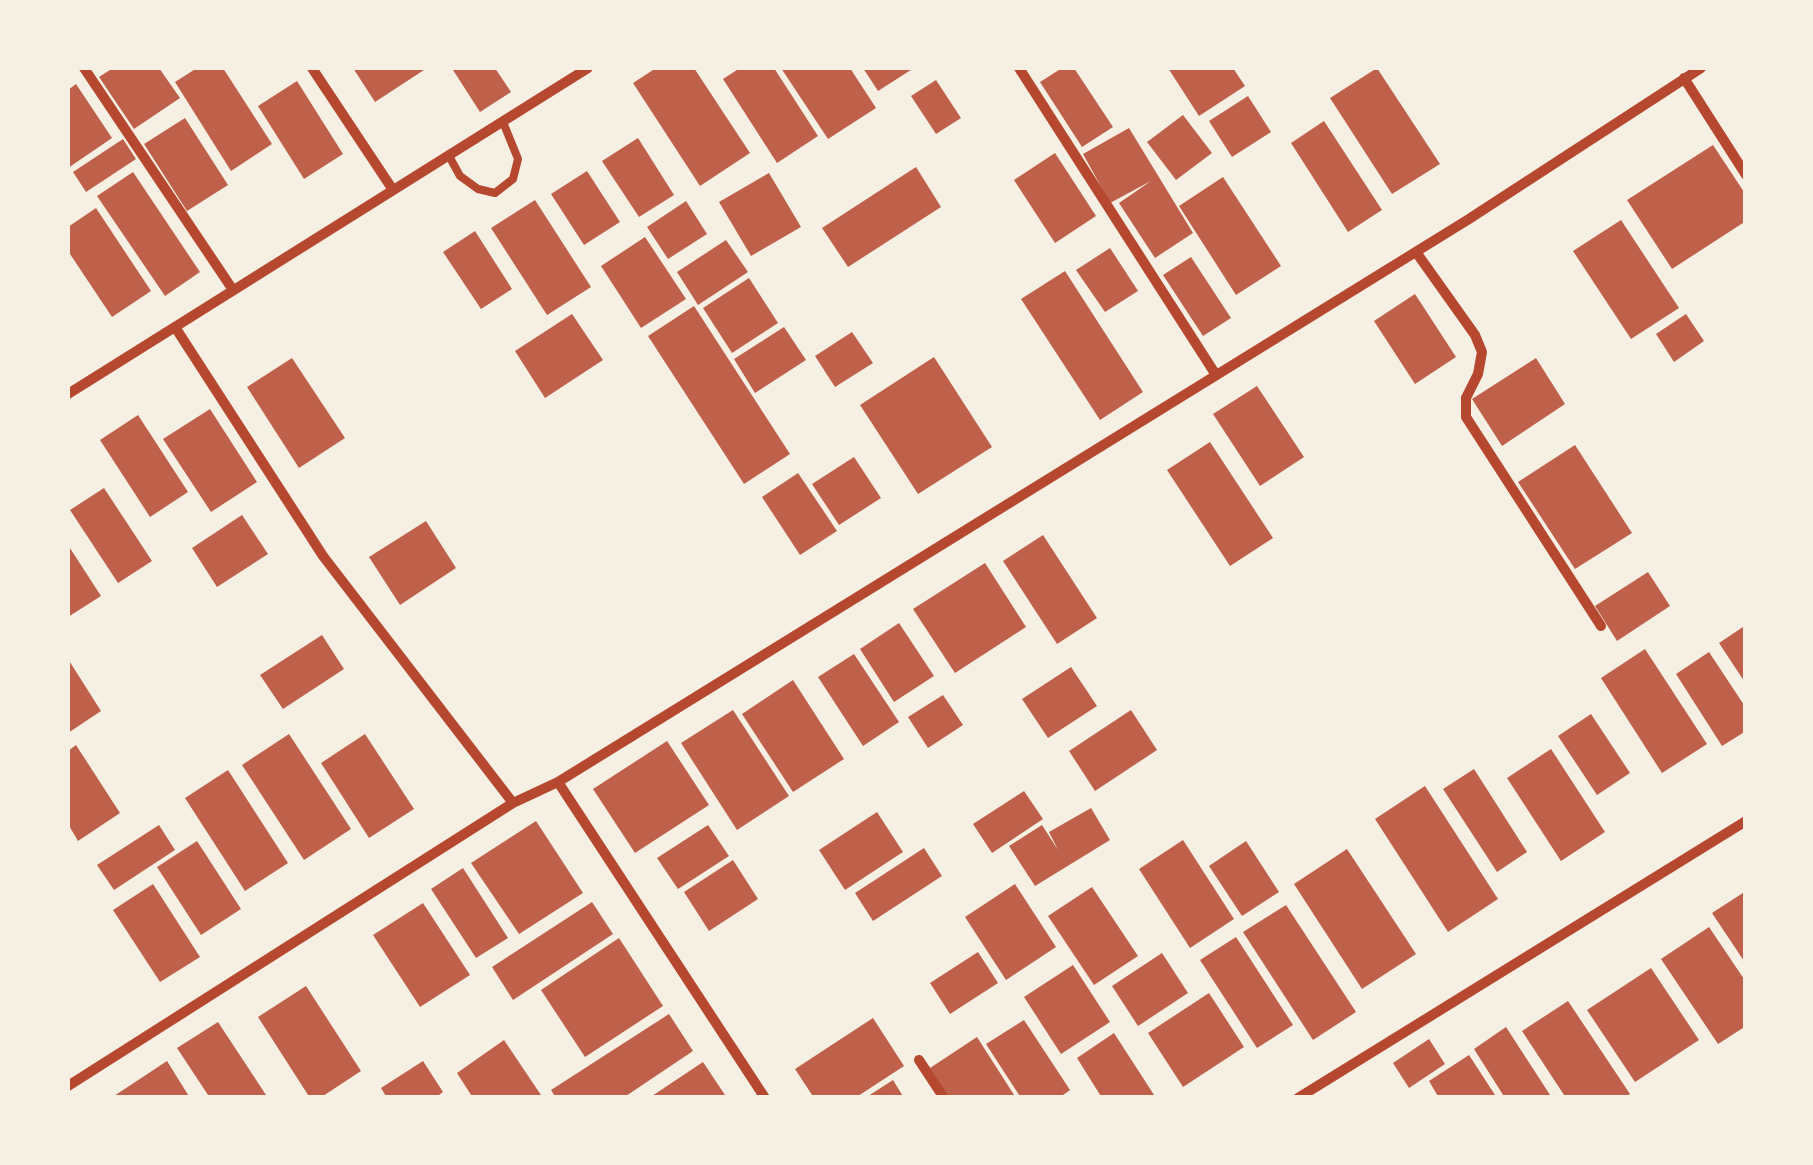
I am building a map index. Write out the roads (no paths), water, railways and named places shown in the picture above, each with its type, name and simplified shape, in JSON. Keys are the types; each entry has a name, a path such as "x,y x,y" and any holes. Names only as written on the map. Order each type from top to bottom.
{"street":[{"path":"84,68 233,290"},
{"path":"312,68 393,190"},
{"path":"68,394 588,68"},
{"path":"1019,68 1216,376"},
{"path":"68,1086 513,803 558,782 1416,252 1701,68"},
{"path":"1684,78 1746,176"},
{"path":"1416,252 1482,352 1478,374 1466,398 1466,417 1601,626"},
{"path":"174,327 323,556 513,803"},
{"path":"558,782 765,1098"},
{"path":"1298,1098 1746,820"},
{"path":"918,1060 944,1098"}],"lane":[{"path":"450,156 460,176 478,189 495,193 512,180 518,159 503,122"}]}
